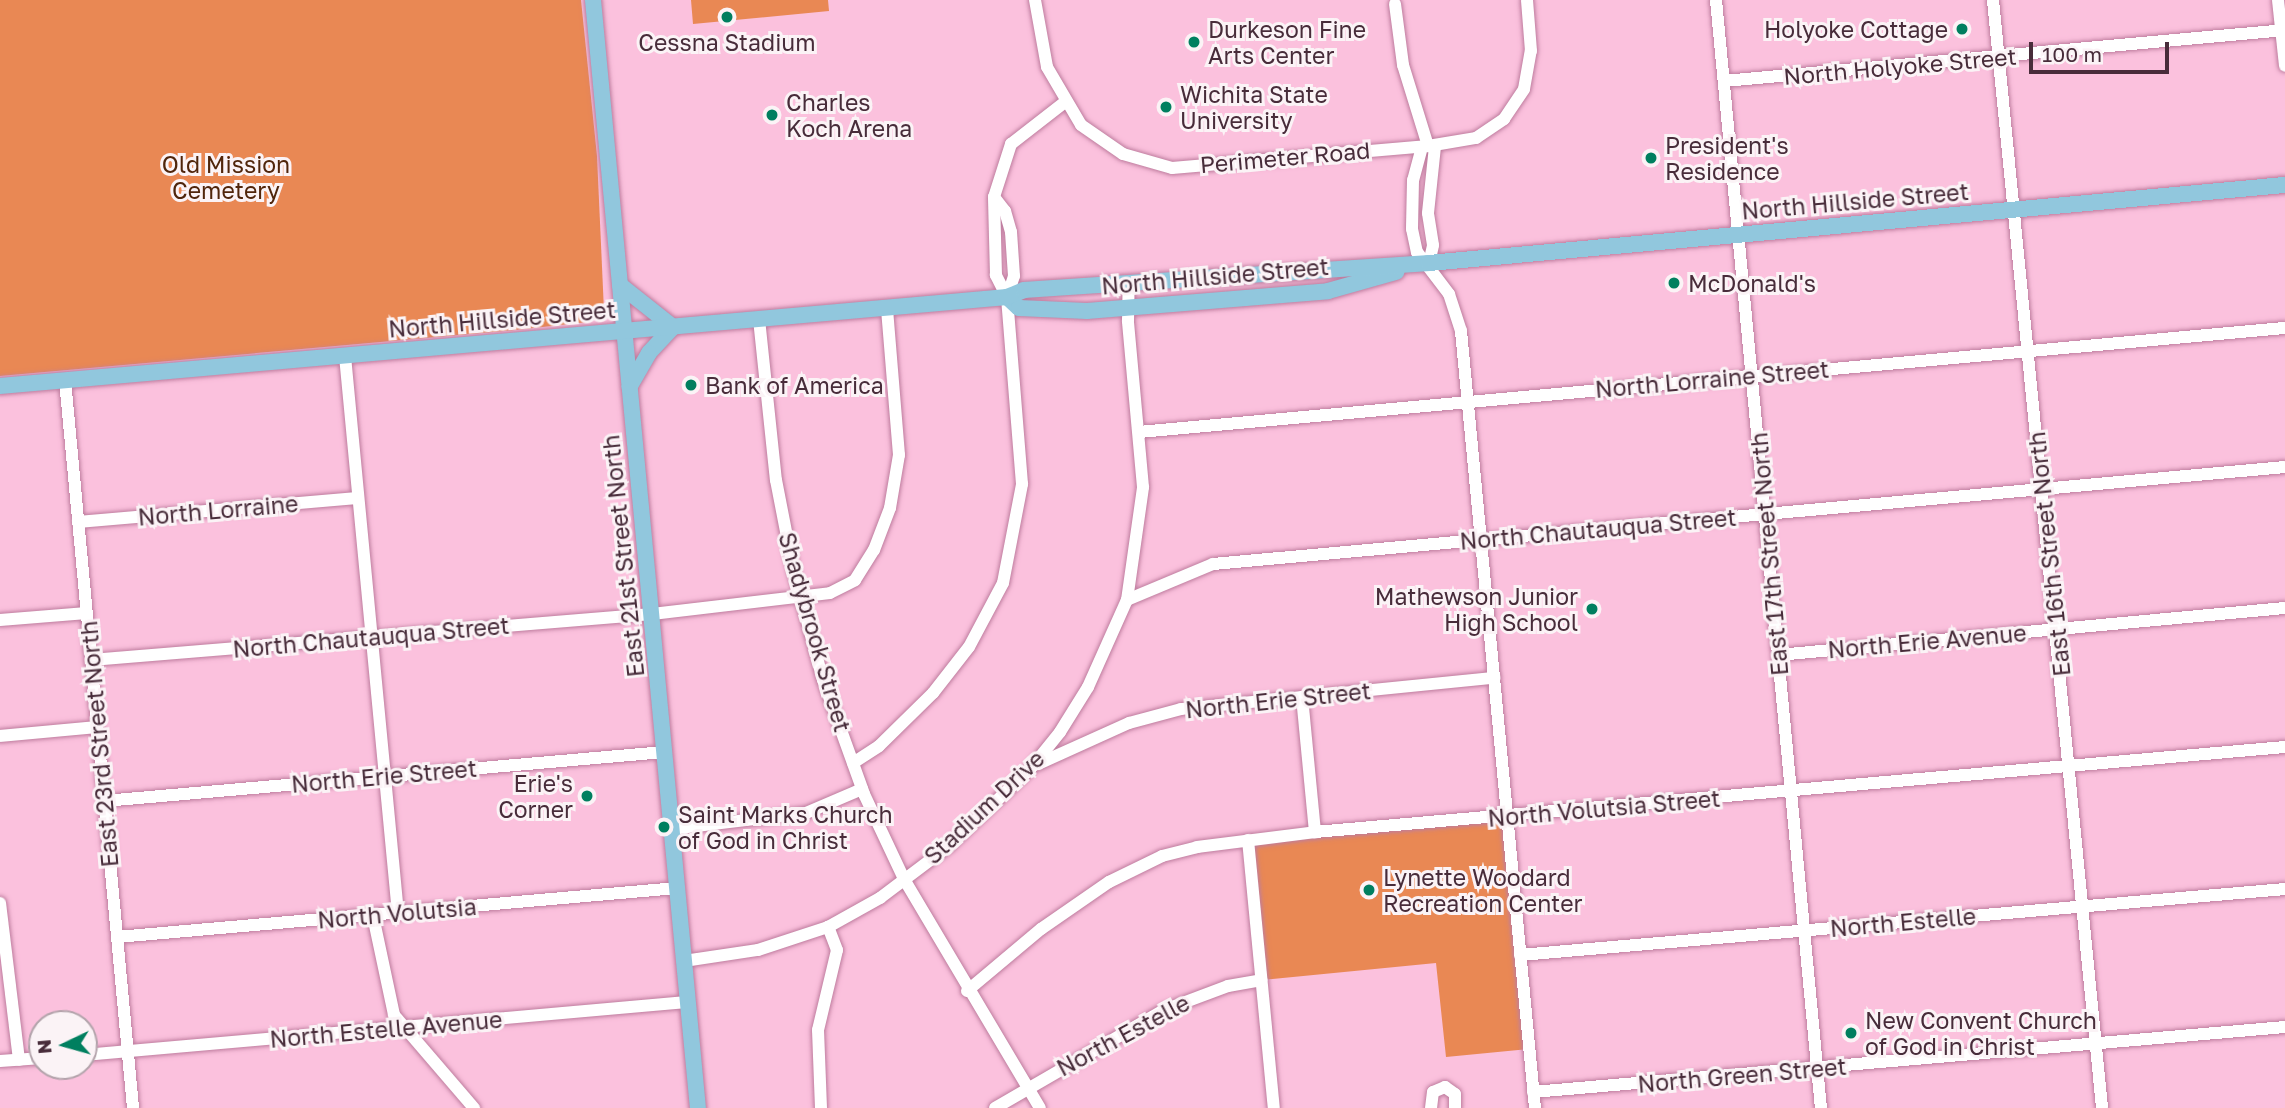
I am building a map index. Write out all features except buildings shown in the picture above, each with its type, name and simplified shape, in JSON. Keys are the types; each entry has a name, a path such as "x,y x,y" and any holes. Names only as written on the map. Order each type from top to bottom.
{"main road":[{"name":"East 21st Street North","path":"593,0 698,1108"},
{"name":"North Hillside Street","path":"0,386 1007,297 1024,290 1429,263 2285,185"},
{"name":"North Hillside Street","path":"1007,297 1018,308 1129,307 1328,291 1429,263"},
{"path":"620,285 673,327 649,353 629,387"}],"street":[{"name":"Perimeter Road","path":"1035,0 1047,67 1065,102 1081,125 1123,154 1172,168 1428,146 1476,138 1504,119 1524,89 1531,51 1527,0"},
{"name":"East 17th Street North","path":"1716,0 1821,1108"},
{"name":"East 16th Street North","path":"1993,0 2102,1108"},
{"path":"2278,0 2285,65"},
{"path":"1395,4 1403,65 1428,146 1429,213 1433,245 1429,263"},
{"name":"North Holyoke Street","path":"1724,81 2283,30"},
{"path":"853,763 878,746 933,693 969,647 1003,583 1022,484 1007,297 996,275 994,197 1011,144 1065,102"},
{"path":"1428,146 1413,180 1412,229 1417,252 1429,263 1449,294 1461,331 1535,1108"},
{"path":"994,197 1005,211 1012,232 1014,276 1007,297"},
{"name":"Stadium Drive","path":"828,927 904,879 950,845 1031,768 1088,687 1127,600 1143,487 1129,282"},
{"name":"North Chautauqua Street","path":"91,660 652,614 830,593 855,580 874,550 890,508 899,455 887,308"},
{"name":"Shadybrook Street","path":"760,319 776,480 800,597 823,680 862,789 904,879 967,991 1040,1108"},
{"name":"North Lorraine Street","path":"1139,432 2285,328"},
{"path":"345,356 398,914"},
{"name":"East 23rd Street North","path":"65,380 132,1108"},
{"name":"North Chautauqua Street","path":"1127,600 1213,564 2285,467"},
{"name":"North Lorraine","path":"78,522 358,498"},
{"name":"North Erie Avenue","path":"1778,654 2285,608"},
{"path":"0,620 87,613"},
{"name":"North Erie Street","path":"1031,768 1079,743 1142,719 1223,702 1494,678"},
{"path":"1302,696 1315,832"},
{"path":"0,736 97,727"},
{"name":"North Volutsia Street","path":"967,991 1041,929 1109,882 1162,856 1248,840 2285,747"},
{"name":"North Erie Street","path":"104,801 664,752"},
{"path":"671,829 806,813 862,789"},
{"path":"1248,840 1274,1108"},
{"name":"North Volutsia","path":"117,937 677,888"},
{"name":"North Estelle","path":"1520,955 2285,888"},
{"path":"0,903 19,1060"},
{"path":"373,916 394,1015 474,1108"},
{"path":"684,961 758,950 828,927 837,950 818,1030 821,1108"},
{"name":"North Estelle","path":"995,1108 1164,1010 1228,986 1261,981"},
{"name":"North Estelle Avenue","path":"98,1054 687,1002"},
{"name":"North Green Street","path":"1534,1092 2285,1027"},
{"path":"0,1061 28,1059"},
{"path":"1431,1108 1433,1092 1445,1087 1455,1094 1455,1108"}],"green space":[{"name":"Old Mission Cemetery","path":"0,0 581,0 597,156 604,311 588,322 515,330 0,376"},
{"name":"Cessna Stadium","path":"691,0 828,0 829,11 693,24"},
{"path":"1507,816 1529,1049 1446,1057 1436,963 1261,980 1248,840"}],"place":[{"name":"Cessna Stadium","path":"727,17"},
{"name":"Holyoke Cottage","path":"1962,29"},
{"name":"Durkeson Fine Arts Center","path":"1194,42"},
{"name":"Wichita State University","path":"1166,107"},
{"name":"Charles Koch Arena","path":"772,115"},
{"name":"President's Residence","path":"1651,158"},
{"name":"McDonald's","path":"1674,283"},
{"name":"Bank of America","path":"691,385"},
{"name":"Mathewson Junior High School","path":"1592,609"},
{"name":"Erie's Corner","path":"587,796"},
{"name":"Saint Marks Church of God in Christ","path":"664,827"},
{"name":"Lynette Woodard Recreation Center","path":"1369,890"},
{"name":"New Convent Church of God in Christ","path":"1851,1033"}]}
